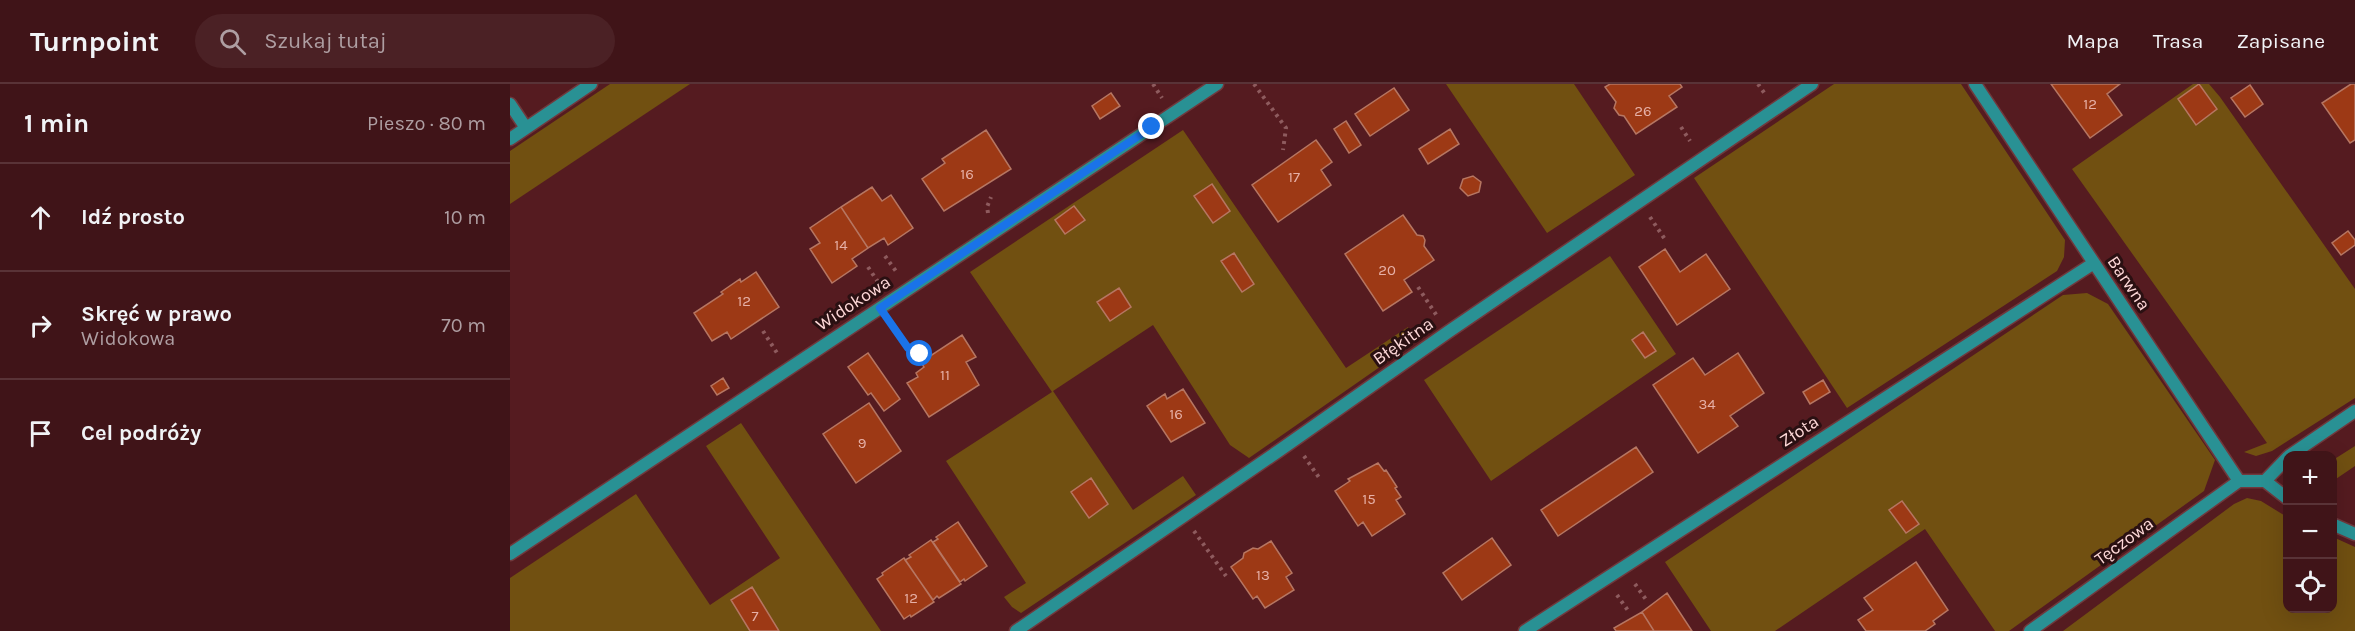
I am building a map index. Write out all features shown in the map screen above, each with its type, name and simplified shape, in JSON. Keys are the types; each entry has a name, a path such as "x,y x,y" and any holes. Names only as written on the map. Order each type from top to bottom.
{"street":[{"path":"510,140 591,84"},
{"name":"Widokowa","path":"510,554 1217,84"},
{"name":"Błękitna","path":"1016,631 1812,84"},
{"name":"Barwna","path":"1975,84 2239,481"},
{"path":"510,104 526,128"},
{"name":"Złota","path":"1525,631 2094,263"},
{"path":"2295,451 2355,411"},
{"path":"2265,482 2283,462"},
{"path":"2239,481 2265,482 2283,496"},
{"name":"Tęczowa","path":"2030,631 2239,481"},
{"path":"2337,526 2355,534"}],"path":[{"path":"1254,84 1286,128 1283,150"},
{"path":"1640,202 1666,241"},
{"path":"1418,287 1448,332"},
{"path":"880,308 908,348 920,354"},
{"path":"1184,516 1226,576"}],"shaded area":[{"path":"610,84 690,84 510,204 510,151"},
{"path":"1446,84 1574,84 1635,175 1547,233"},
{"path":"1834,84 1961,84 2065,240 2064,257 2057,271 1847,408 1694,178"},
{"path":"2193,84 2209,84 2220,97 2355,289 2355,398 2272,451 2256,456 2244,452 2267,443 2072,169"},
{"path":"1183,130 1346,368 1408,327 1410,339 1397,355 1249,458 1230,445 1153,325 1053,391 1133,510 1183,476 1196,495 1021,613 1004,597 1026,583 946,461 1052,392 970,272"},
{"path":"1610,256 1676,354 1491,481 1424,380"},
{"path":"2087,293 2108,304 2215,460 2204,491 2009,631 1995,631 1925,529 1775,631 1711,631 1665,562 2063,295"},
{"path":"741,423 881,631 510,631 510,578 636,494 710,605 780,558 706,446"},
{"path":"2355,446 2355,466 2337,478 2337,457"},
{"path":"2247,498 2261,501 2283,515 2283,613 2337,613 2337,539 2355,547 2355,631 2063,631 2234,504"}],"building":[{"path":"1610,84 1680,84 1682,87 1669,96 1677,107 1636,134 1624,116 1619,115 1614,108 1616,102 1605,87"},
{"path":"2051,84 2120,84 2107,94 2122,115 2090,138"},
{"path":"2199,84 2217,109 2196,125 2178,99"},
{"path":"2351,84 2355,84 2355,140 2350,143 2322,103"},
{"path":"2250,85 2263,104 2245,117 2231,98"},
{"path":"1394,88 1409,110 1370,136 1355,114"},
{"path":"1111,93 1120,106 1100,119 1092,106"},
{"path":"1346,121 1361,145 1349,153 1334,129"},
{"path":"1450,129 1459,144 1428,164 1419,149"},
{"path":"986,130 1011,169 944,211 922,179 945,163 942,159"},
{"path":"1316,140 1332,162 1321,170 1331,185 1278,222 1252,185"},
{"path":"1473,176 1481,182 1479,192 1468,196 1460,188 1463,179"},
{"path":"1212,184 1230,211 1213,223 1194,196"},
{"path":"872,187 882,201 891,195 913,228 888,245 884,238 868,248 841,207"},
{"path":"1074,206 1085,220 1065,234 1055,220"},
{"path":"841,207 868,248 852,259 857,266 832,283 810,249 820,243 810,228"},
{"path":"1403,215 1417,235 1423,236 1424,246 1434,260 1404,280 1412,292 1383,311 1345,254"},
{"path":"2348,231 2355,240 2355,245 2341,255 2332,243"},
{"path":"1665,249 1680,272 1706,254 1730,289 1677,325 1639,267"},
{"path":"1234,253 1254,284 1242,292 1221,261"},
{"path":"756,272 779,307 731,339 727,332 712,341 694,313 723,294 721,292 740,279 741,282"},
{"path":"1119,288 1131,307 1110,321 1097,302"},
{"path":"1643,332 1656,351 1645,358 1632,340"},
{"path":"962,335 976,357 966,362 979,385 929,417 907,383 918,377 916,373 924,367 921,362"},
{"path":"868,353 900,399 884,411 871,393 868,395 848,367"},
{"path":"1738,353 1764,393 1730,416 1738,426 1698,453 1653,385 1693,358 1705,375"},
{"path":"723,378 729,388 717,395 711,386"},
{"path":"1823,380 1830,392 1810,404 1803,392"},
{"path":"1183,389 1205,423 1171,442 1147,406 1165,394 1167,399"},
{"path":"869,403 901,451 856,483 823,434"},
{"path":"1636,447 1653,472 1558,536 1541,510"},
{"path":"1378,463 1384,471 1386,470 1397,487 1395,488 1401,497 1396,500 1405,514 1372,536 1363,522 1358,526 1335,491 1350,481 1348,479"},
{"path":"1091,478 1108,504 1089,518 1071,492"},
{"path":"1902,501 1919,524 1906,533 1889,510"},
{"path":"958,522 987,566 960,582 933,542 938,539 936,537"},
{"path":"1492,538 1511,565 1462,600 1443,573"},
{"path":"931,540 961,584 933,600 905,560"},
{"path":"1271,541 1292,573 1286,577 1294,590 1265,608 1257,596 1253,599 1231,567 1243,558 1244,553 1253,548 1258,549"},
{"path":"904,558 934,602 904,619 877,579"},
{"path":"1916,562 1948,610 1933,621 1935,624 1925,631 1866,631 1858,620 1873,610 1864,598"},
{"path":"752,587 779,631 750,631 731,600"},
{"path":"1667,593 1692,631 1654,631 1642,612"},
{"path":"1642,612 1654,631 1616,631 1614,628"}],"route":[{"path":"920,354 908,348 880,308 1152,127"}]}
